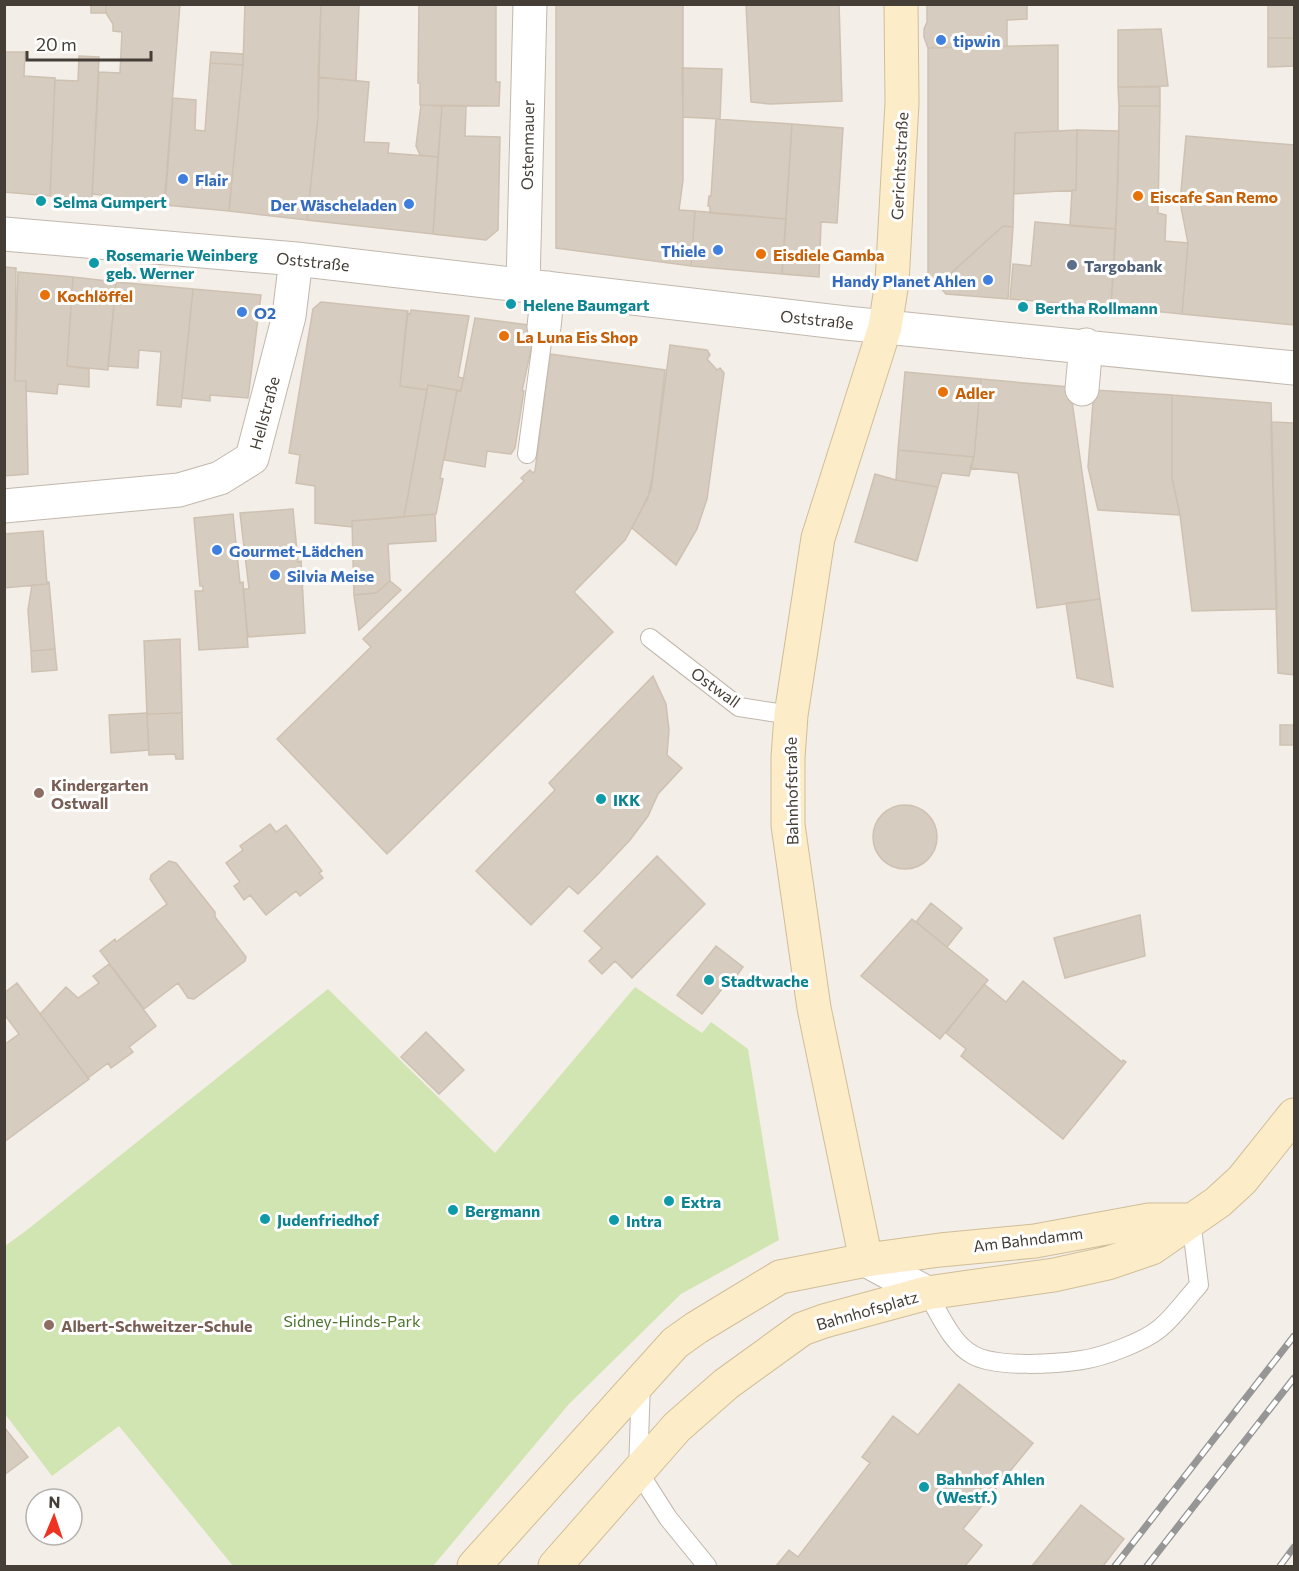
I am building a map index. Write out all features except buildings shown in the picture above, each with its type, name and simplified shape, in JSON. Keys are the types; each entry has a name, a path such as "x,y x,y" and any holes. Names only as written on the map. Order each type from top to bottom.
{"street":[{"name":"Ostenmauer","path":"530,4 525,220 536,286"},
{"name":"Gerichtsstraße","path":"885,327 892,282 903,103 901,4"},
{"name":"Oststraße","path":"4,234 296,259 885,327 1086,345 1294,368"},
{"name":"Hellstraße","path":"4,506 179,490 220,478 252,458 289,316 296,259"},
{"path":"536,286 544,327"},
{"name":"Bahnhofstraße","path":"866,1260 814,1008 788,825 788,757 791,715 818,538 885,327"},
{"path":"1082,389 1086,345"},
{"path":"927,1293 1054,1275 1108,1263 1152,1248 1218,1202 1242,1180 1294,1115"},
{"name":"Am Bahndamm","path":"866,1260 955,1248 1035,1241 1149,1220 1191,1220"},
{"path":"474,1566 675,1343 780,1277 866,1260"},
{"name":"Bahnhofsplatz","path":"866,1260 927,1293"},
{"name":"Bahnhofsplatz","path":"555,1566 677,1427 726,1384 802,1329 927,1293"}],"lane":[{"path":"527,453 544,327"},
{"name":"Ostwall","path":"650,638 739,707 791,715"},
{"path":"927,1293 951,1334 974,1356 992,1362 1026,1364 1083,1360 1122,1348 1158,1329 1199,1285 1191,1220"},
{"path":"641,1380 638,1471 668,1518 707,1566"}],"green space":[{"name":"Sidney-Hinds-Park","path":"635,987 702,1033 711,1022 748,1049 779,1240 681,1294 569,1404 433,1566 233,1566 119,1426 52,1476 5,1414 5,1246 328,989 495,1153"}],"railway":[{"path":"1115,1566 1294,1336"},
{"path":"1147,1566 1294,1378"},
{"path":"1280,1566 1294,1547"}],"place":[{"name":"tipwin","path":"941,40"},
{"name":"Flair","path":"183,179"},
{"name":"Eiscafe San Remo","path":"1138,196"},
{"name":"Selma Gumpert","path":"41,201"},
{"name":"Der Wäscheladen","path":"409,204"},
{"name":"Thiele","path":"718,250"},
{"name":"Eisdiele Gamba","path":"761,254"},
{"name":"Rosemarie Weinberg geb. Werner","path":"94,263"},
{"name":"Targobank","path":"1072,265"},
{"name":"Handy Planet Ahlen","path":"988,280"},
{"name":"Kochlöffel","path":"45,295"},
{"name":"Helene Baumgart","path":"511,304"},
{"name":"Bertha Rollmann","path":"1023,307"},
{"name":"O2","path":"242,312"},
{"name":"La Luna Eis Shop","path":"504,336"},
{"name":"Adler","path":"943,392"},
{"name":"Gourmet-Lädchen","path":"217,550"},
{"name":"Silvia Meise","path":"275,575"},
{"name":"Kindergarten Ostwall","path":"39,793"},
{"name":"IKK","path":"601,799"},
{"name":"Stadtwache","path":"709,980"},
{"name":"Extra","path":"669,1201"},
{"name":"Bergmann","path":"453,1210"},
{"name":"Judenfriedhof","path":"265,1219"},
{"name":"Intra","path":"614,1220"},
{"name":"Albert-Schweitzer-Schule","path":"49,1325"},
{"name":"Bahnhof Ahlen (Westf.)","path":"924,1487"}]}
